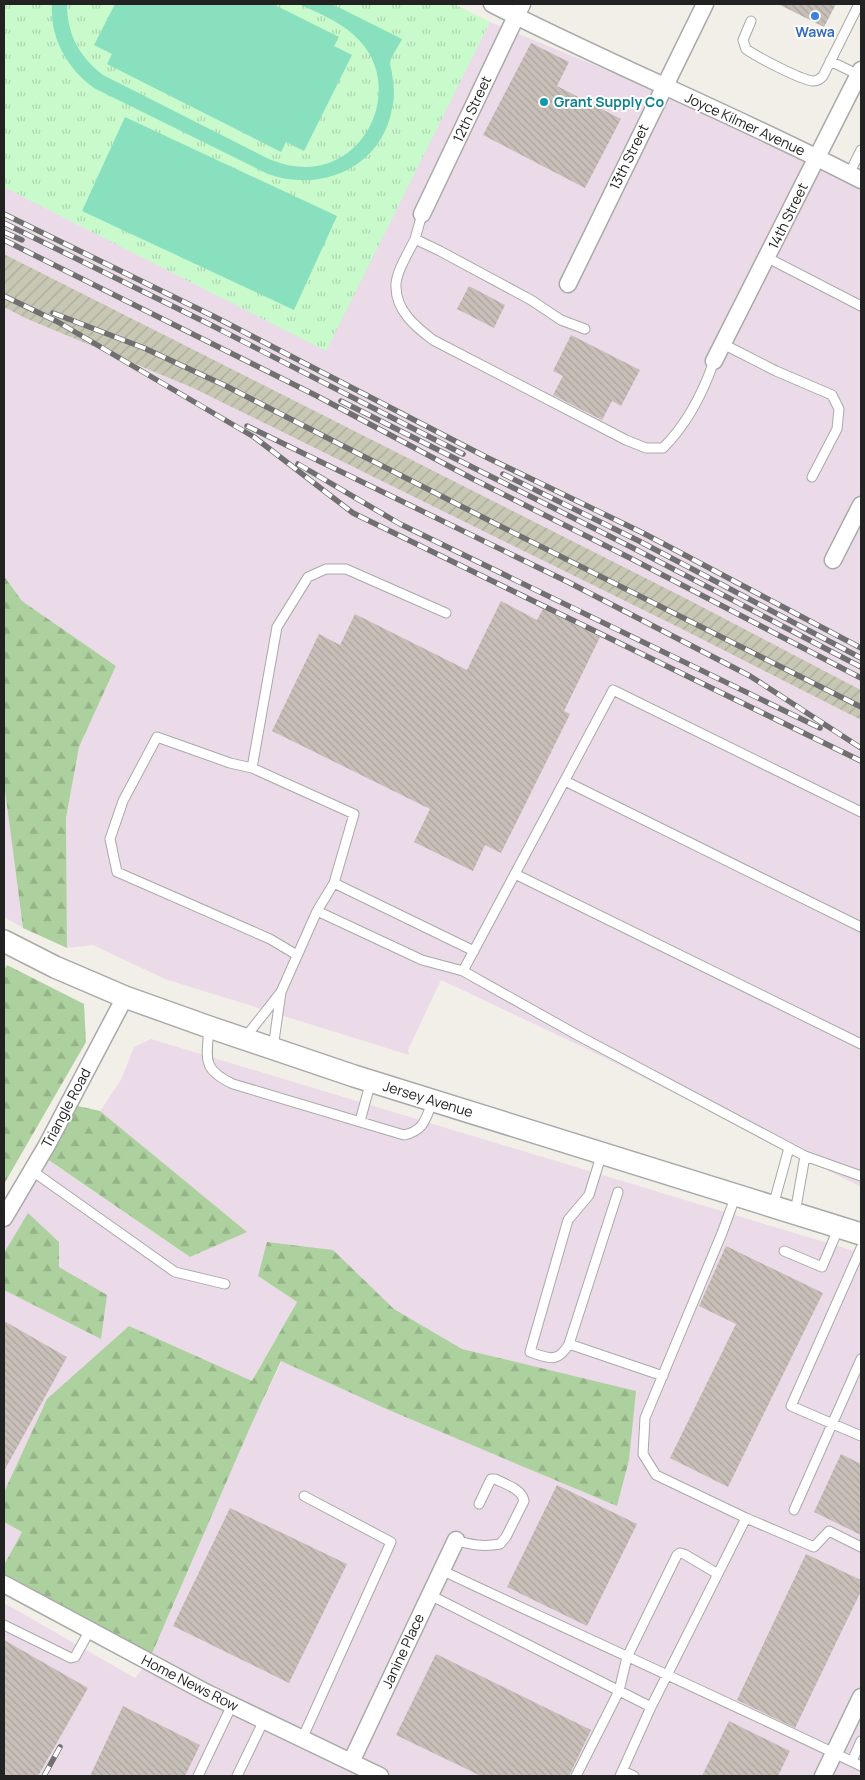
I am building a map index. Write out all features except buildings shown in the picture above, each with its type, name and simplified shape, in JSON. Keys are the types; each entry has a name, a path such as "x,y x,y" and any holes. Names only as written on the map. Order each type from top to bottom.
{"street":[{"name":"Joyce Kilmer Avenue","path":"492,4 519,10 663,86 818,157 855,177"},
{"name":"13th Street","path":"568,284 663,86 705,4"},
{"name":"12th Street","path":"422,214 519,10"},
{"name":"14th Street","path":"714,361 768,258 860,73"},
{"path":"833,560 861,505"},
{"name":"Jersey Avenue","path":"4,941 55,967 125,997 273,1049 861,1234"},
{"name":"Triangle Road","path":"4,1218 47,1145 125,997"},
{"name":"Janine Place","path":"351,1762 456,1540"},
{"name":"Home News Row","path":"4,1584 232,1705 380,1776"},
{"path":"823,1776 861,1697"}],"lane":[{"path":"751,21 744,33 743,42 746,49 803,78 815,81 821,78 859,4"},
{"path":"830,61 860,73"},
{"path":"855,177 861,150"},
{"path":"422,214 415,239 401,266 395,286 400,305 413,324 433,340 626,440 646,448 663,448 677,434 706,387 714,361"},
{"path":"415,239 531,300 561,320 585,329"},
{"path":"768,258 861,306"},
{"path":"724,344 832,395 839,409 837,428 812,477"},
{"path":"252,768 277,627 308,578 326,568 346,569 446,614"},
{"path":"463,971 613,690 861,812"},
{"path":"244,1039 281,992 317,911 334,883 354,814 252,768 230,763 157,737 123,801 110,839 117,872 270,939 297,955"},
{"path":"565,781 861,927"},
{"path":"515,874 861,1044"},
{"path":"334,883 474,951"},
{"path":"317,911 422,960 463,971 579,1036 789,1148 805,1156 861,1176"},
{"path":"273,1049 281,992"},
{"path":"209,1027 207,1056 209,1064 217,1076 233,1084 404,1134 416,1132 422,1126 433,1100"},
{"path":"360,1122 371,1081"},
{"path":"773,1206 789,1148"},
{"path":"602,1153 589,1195 568,1220 530,1352 555,1358 561,1356 570,1344 618,1192"},
{"path":"795,1213 805,1156"},
{"path":"31,1170 175,1272 225,1284"},
{"path":"736,1195 722,1234 645,1418 643,1454 656,1475 746,1518 814,1547 829,1531 861,1547"},
{"path":"784,1251 822,1267 839,1227"},
{"path":"861,1248 859,1260 798,1387 791,1406 861,1436"},
{"path":"570,1344 663,1376"},
{"path":"794,1510 861,1359"},
{"path":"456,1540 486,1547 500,1544 506,1537 524,1501 523,1495 520,1492 491,1479 479,1504"},
{"path":"302,1739 392,1542 304,1496"},
{"path":"634,1776 622,1774 651,1707 746,1518"},
{"path":"576,1776 619,1691 627,1657 677,1555 680,1553 684,1554 718,1574"},
{"path":"441,1570 627,1657 668,1674 861,1766"},
{"path":"430,1595 651,1707"},
{"path":"4,1624 70,1658 75,1657 78,1653 90,1630"},
{"path":"198,1776 232,1705"},
{"path":"237,1776 264,1720"},
{"path":"852,1761 861,1741"}],"shaded area":[{"path":"490,22 818,157 861,179 861,690 689,600 4,254 4,187 326,350"},
{"path":"4,254 689,600 861,690 861,720 680,628 193,388 25,318 4,307"},
{"path":"4,307 25,318 193,388 680,628 861,720 861,1187 585,1048 441,980 408,1050 409,1055 165,979 93,945 67,948 66,818 79,747 116,666 22,601 4,575"},
{"path":"4,783 23,928 4,917"},
{"path":"151,1039 861,1253 861,1776 4,1776 4,1603 135,1678 150,1658 252,1423 282,1361 384,1408 617,1505 635,1391 462,1349 394,1309 333,1250 258,1276 297,1302 252,1381 47,1399 4,1492 4,1211 36,1152 190,1257 246,1232 100,1111 121,1080 134,1047"},
{"path":"4,1522 22,1532 4,1565"}],"green space":[{"path":"4,4 454,4 490,22 326,351 4,187"},
{"path":"52,4 67,4 69,25 76,44 87,61 103,75 269,159 287,165 306,167 328,163 347,153 362,139 372,121 378,101 378,80 372,60 360,41 339,24 299,4 332,4 402,39 390,63 394,96 386,130 375,147 362,161 346,171 328,177 308,180 288,179 268,174 94,88 68,62 62,52 54,29"},
{"path":"115,4 273,4 339,37 334,46 352,55 304,151 286,142 281,152 107,64 112,54 94,45"},
{"path":"125,117 337,216 294,310 82,211"},
{"path":"4,576 22,601 116,666 79,747 66,818 67,948 23,928 4,783"},
{"path":"7,965 84,1004 86,1042 4,1184 4,971"},
{"path":"78,1106 100,1111 247,1232 190,1257 47,1159"},
{"path":"28,1213 59,1242 59,1267 107,1295 101,1339 4,1290 4,1253"},
{"path":"267,1242 333,1250 394,1309 462,1349 636,1391 629,1460 617,1506 384,1408 281,1361 252,1423 150,1658 4,1579 4,1565 22,1532 4,1522 4,1492 47,1399 129,1326 252,1381 297,1302 258,1276"}],"railway":[{"path":"4,214 217,318 486,457 643,533 861,648"},
{"path":"4,223 213,326 463,454"},
{"path":"4,232 22,240"},
{"path":"4,240 317,396 473,479 861,678"},
{"path":"4,296 58,322 254,437 353,513 861,761"},
{"path":"53,313 144,348 226,386 861,707"},
{"path":"341,401 635,549 861,667"},
{"path":"247,426 568,582 750,676 861,748"},
{"path":"298,464 400,524 820,728"},
{"path":"503,474 639,541 861,658"},
{"path":"44,1776 60,1747"}],"place":[{"name":"Wawa","path":"815,16"},
{"name":"Grant Supply Co","path":"544,102"}]}
